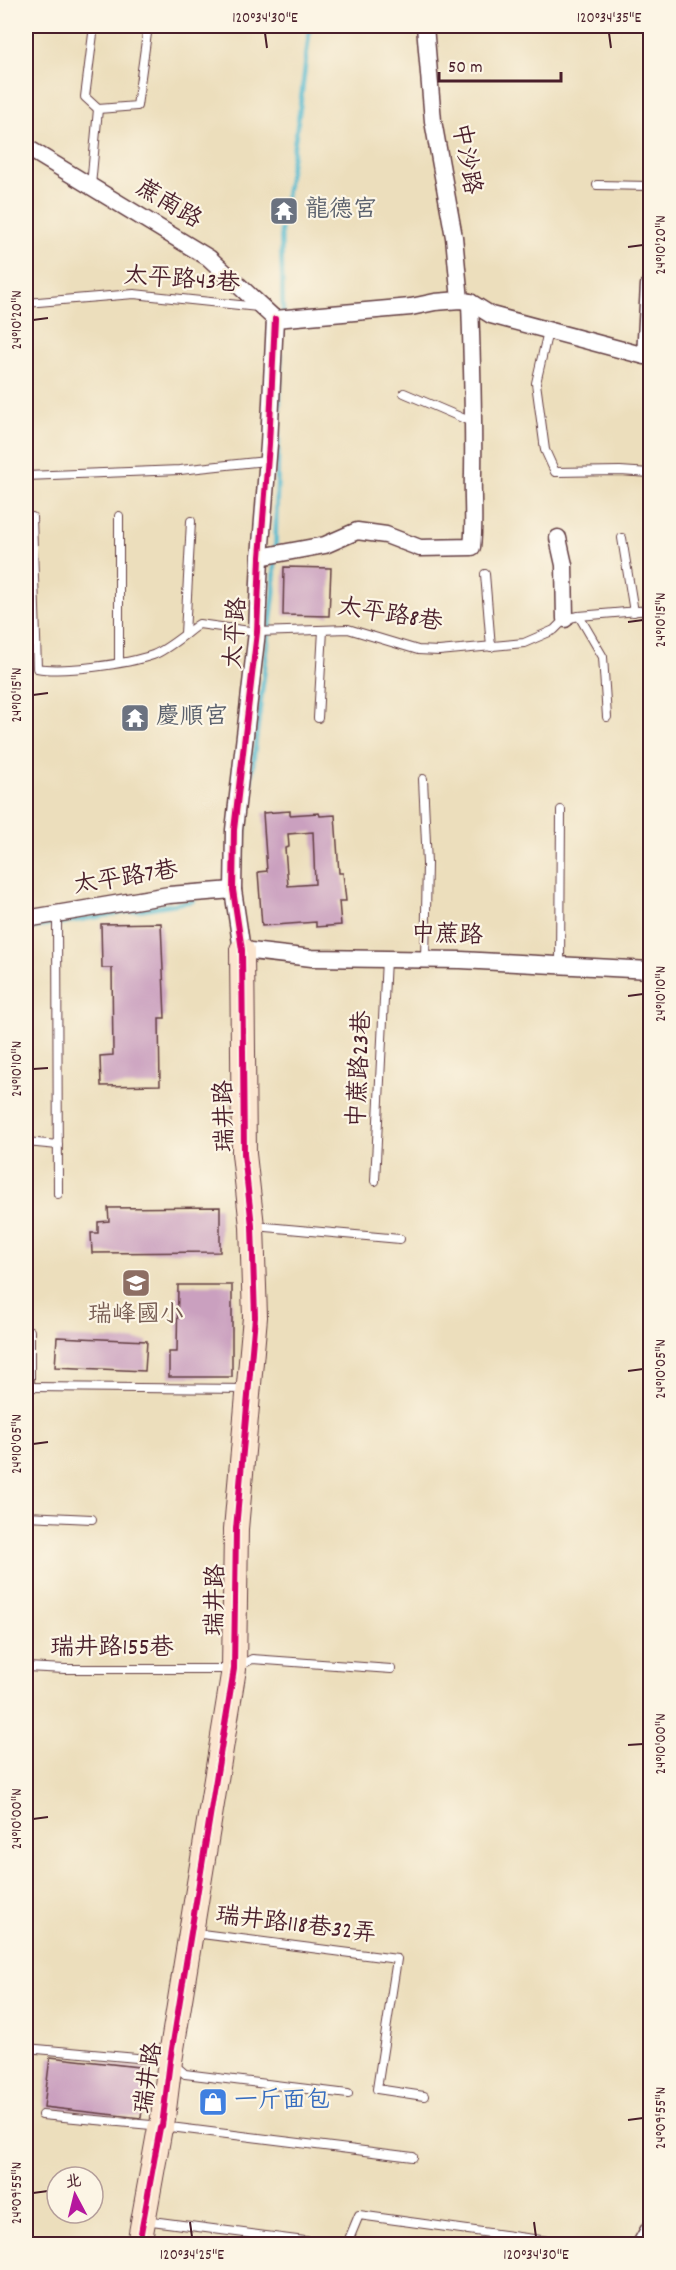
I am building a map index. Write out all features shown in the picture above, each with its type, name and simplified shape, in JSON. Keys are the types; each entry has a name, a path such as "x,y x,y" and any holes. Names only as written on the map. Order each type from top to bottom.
{"street":[{"name":"中沙路","path":"260,557 326,545 357,531 386,535 420,548 472,547 475,521 473,476 475,423 465,301 434,121 424,26"},
{"name":"蔗南路","path":"26,147 209,258 270,313"},
{"path":"270,313 411,307 435,302 465,301 491,315 648,355 649,285 651,283"},
{"name":"太平路","path":"242,950 233,890 237,801 258,633 260,557 269,444 270,313"},
{"path":"558,538 572,617"},
{"name":"太平路7巷","path":"26,919 170,895 233,890"},
{"name":"中蔗路","path":"242,950 312,958 425,960 651,970"},
{"name":"瑞井路","path":"139,2244 162,2127 170,2061 234,1669 236,1529 255,1317 252,1226 244,1154 242,950"},
{"path":"641,2244 651,2228"}],"lane":[{"path":"94,26 85,97 98,110"},
{"path":"98,110 137,105 148,26"},
{"path":"91,187 98,110"},
{"path":"597,185 651,186"},
{"name":"太平路43巷","path":"26,303 134,294 270,313"},
{"path":"548,331 536,383 545,450 555,472 651,473"},
{"path":"404,393 475,423"},
{"path":"26,476 180,470 266,462"},
{"path":"118,516 119,663"},
{"name":"太平路8巷","path":"32,517 37,668 48,670 119,663 154,655 199,624 258,633 348,629 418,650 491,647 524,643 554,630 572,617"},
{"path":"185,634 191,521"},
{"path":"622,538 634,612"},
{"path":"485,574 491,647"},
{"path":"572,617 651,610"},
{"path":"572,617 603,657 607,717"},
{"path":"318,718 323,630"},
{"path":"423,779 427,864 425,960"},
{"path":"560,965 561,810"},
{"path":"57,914 58,1194"},
{"name":"中蔗路23巷","path":"375,1181 386,959"},
{"path":"26,1142 58,1145"},
{"path":"252,1226 400,1239"},
{"path":"26,1331 30,1331 30,1387 26,1396"},
{"path":"30,1387 248,1389"},
{"path":"26,1516 92,1519"},
{"name":"瑞井路155巷","path":"26,1667 234,1669 252,1659 392,1669"},
{"name":"瑞井路118巷32弄","path":"192,1933 397,1959 377,2089 424,2096"},
{"path":"26,2048 170,2061 185,2074 348,2094"},
{"path":"42,2115 412,2157"},
{"path":"347,2244 359,2215 570,2244"},
{"path":"144,2220 328,2244"}],"building":[{"path":"284,567 331,568 329,616 283,615"},
{"path":"290,811 290,815 319,813 320,816 335,815 339,873 343,873 346,901 339,901 341,925 316,927 316,922 262,926 258,872 267,871 263,813","holes":["313,832 315,884 288,886 285,848 289,847 288,834"]},
{"path":"161,923 165,1018 159,1018 160,1085 101,1086 100,1056 113,1055 112,968 102,968 101,924"},
{"path":"220,1207 220,1252 92,1253 91,1233 98,1233 98,1222 109,1221 108,1208"},
{"path":"178,1285 232,1285 232,1377 169,1377 169,1352 177,1352"},
{"path":"57,1337 147,1341 145,1371 55,1367"},
{"path":"50,2057 147,2068 141,2118 44,2107"}],"waterway":[{"path":"283,315 281,228 310,26"},
{"path":"241,861 274,594 281,356"},
{"path":"26,929 193,901"}],"cycle path":[{"path":"139,2244 162,2126 170,2061 234,1669 236,1529 255,1317 252,1226 244,1154 242,950 233,890 234,830 257,632 275,319"}],"place":[{"name":"龍德宮","path":"284,211"},
{"name":"慶順宮","path":"135,718"},
{"name":"瑞峰國小","path":"136,1283"},
{"name":"一斤面包","path":"213,2102"}]}
